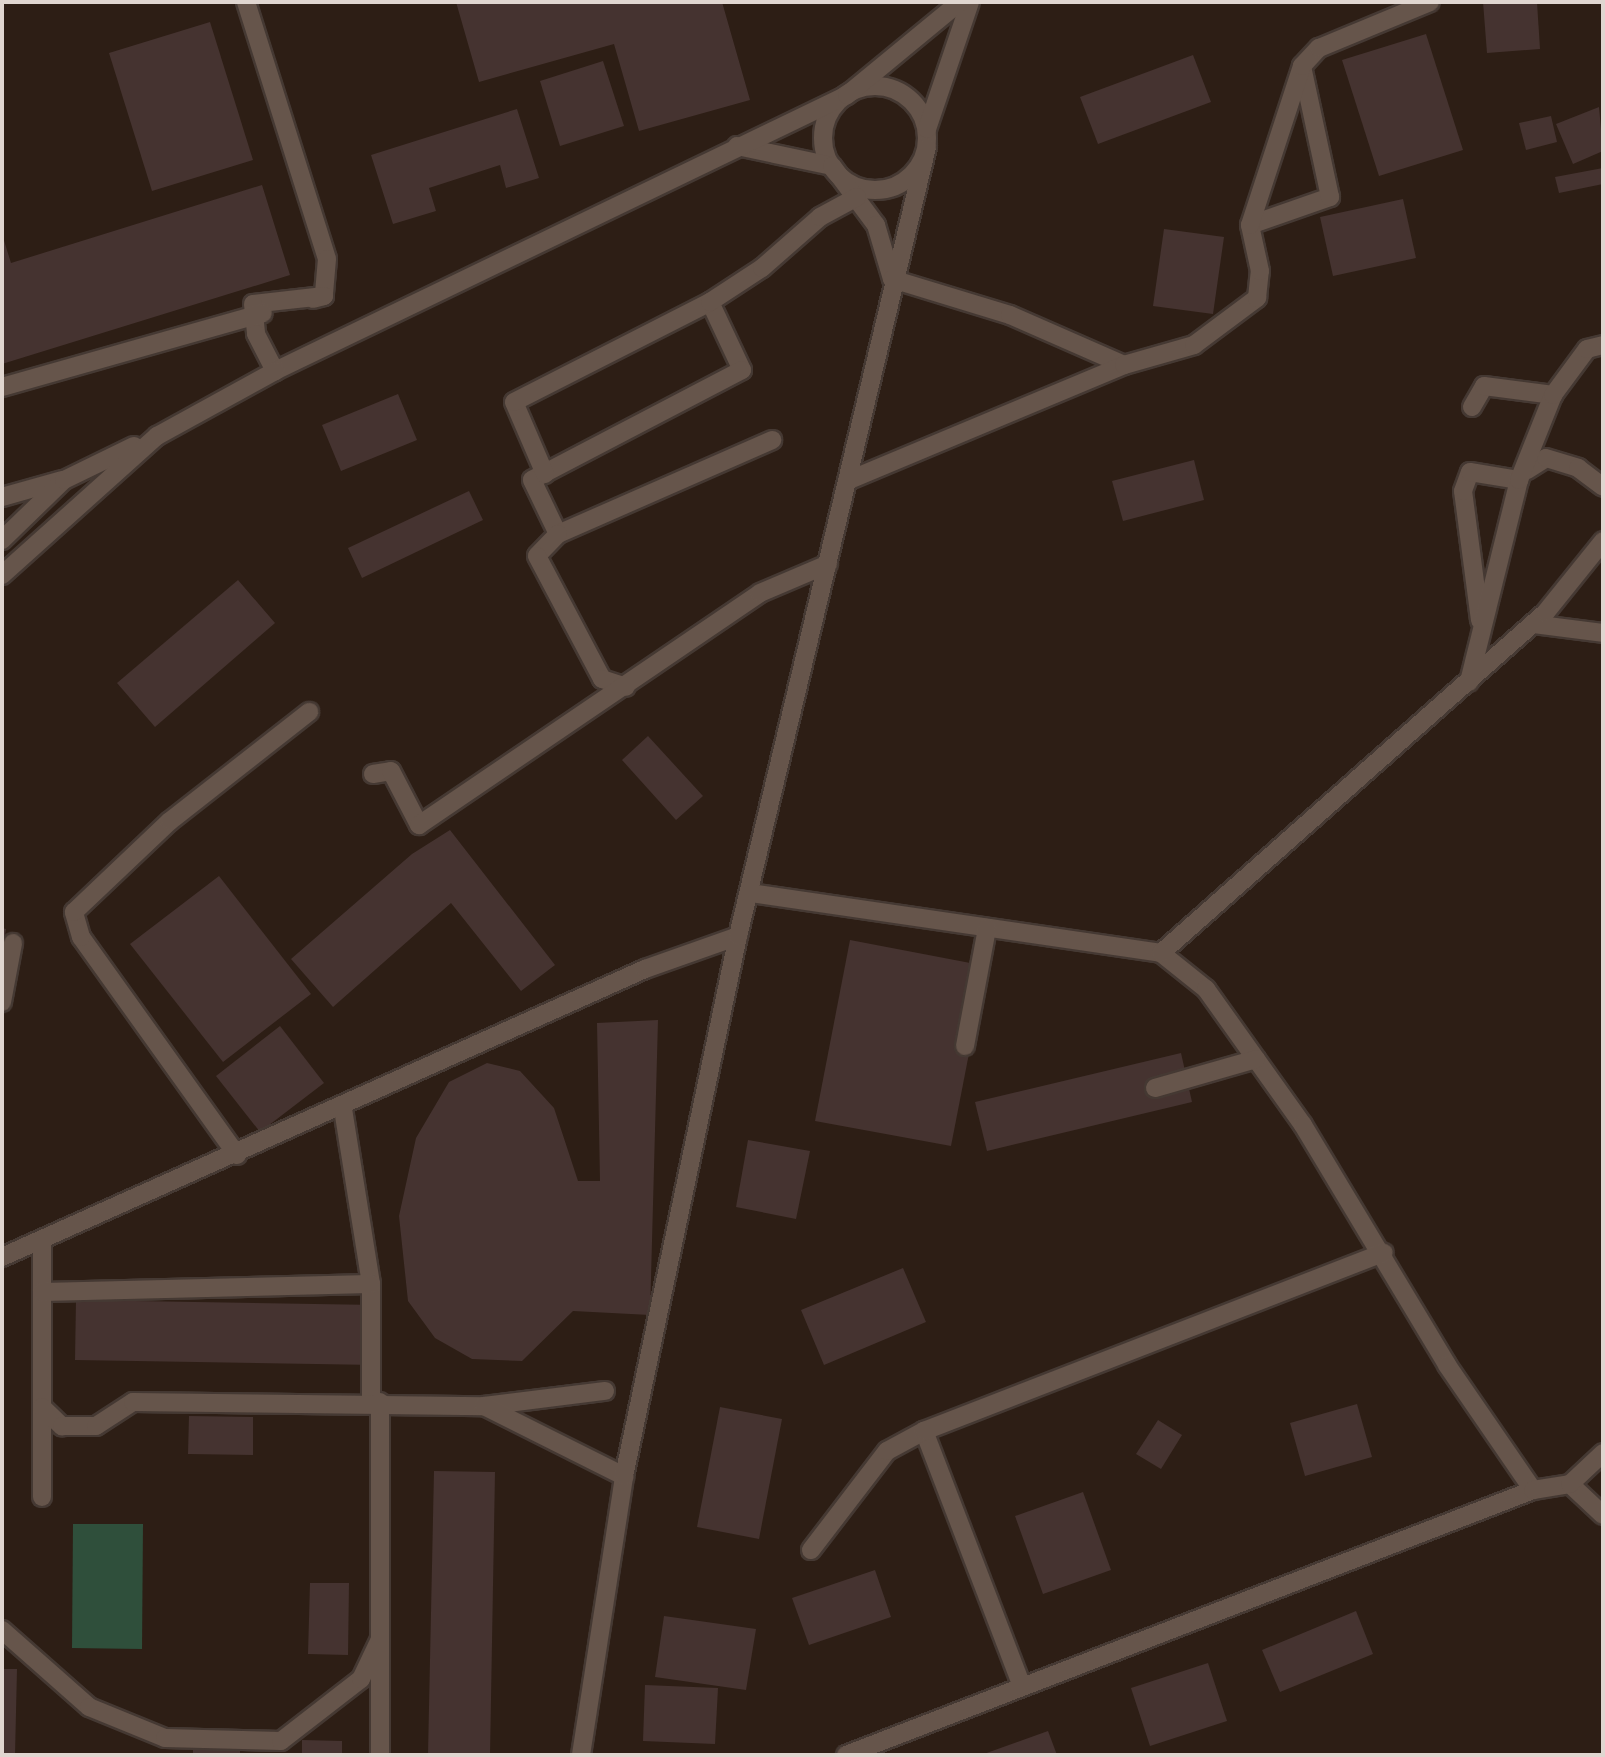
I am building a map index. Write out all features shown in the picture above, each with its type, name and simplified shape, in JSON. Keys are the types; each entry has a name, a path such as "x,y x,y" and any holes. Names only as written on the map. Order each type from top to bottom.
{"lane":[{"path":"246,2 327,259 324,296"},
{"path":"2,497 64,480 172,428 275,371 847,94 960,2"},
{"path":"737,146 832,166 856,187 888,189 915,172 970,2"},
{"path":"847,481 1124,365 1194,345 1258,298 1260,271 1250,225 1302,66 1319,48 1430,2"},
{"path":"1250,225 1330,197 1302,66"},
{"path":"581,1755 624,1476 738,936 927,138 919,110 893,89 847,94 824,128 832,166 876,225 892,279"},
{"path":"545,474 514,402 710,302 762,268 820,217 857,197"},
{"path":"892,279 1034,324 1124,365"},
{"path":"275,371 256,334 253,304 324,296"},
{"path":"2,387 324,296"},
{"path":"558,534 532,480 742,370 710,302"},
{"path":"1469,683 1523,475 1553,395 1587,349 1603,345"},
{"path":"1472,407 1484,386 1553,395"},
{"path":"2,575 77,502 172,428"},
{"path":"625,687 602,679 537,556 558,534 772,440"},
{"path":"1481,630 1463,491 1470,472 1523,475 1546,458 1578,468 1603,487"},
{"path":"2,540 64,480"},
{"path":"1161,953 1533,624 1603,541"},
{"path":"373,774 391,771 419,825 760,593 828,564"},
{"path":"1533,624 1603,633"},
{"path":"237,1154 81,937 74,912 170,821 309,712"},
{"path":"750,893 1161,953 1206,989 1256,1059 1384,1253 1447,1365 1533,1490"},
{"path":"965,1046 987,929"},
{"path":"2,1257 343,1109 645,969 738,936"},
{"path":"2,1002 13,943"},
{"path":"1156,1088 1256,1059"},
{"path":"343,1109 371,1284 376,1402 380,1755"},
{"path":"41,1241 41,1497"},
{"path":"811,1550 887,1451 924,1431 1384,1253"},
{"path":"41,1292 371,1284"},
{"path":"41,1407 62,1426 96,1426 133,1402 376,1402 484,1406 605,1391"},
{"path":"484,1406 624,1476"},
{"path":"924,1431 1021,1684"},
{"path":"846,1755 1021,1684 1533,1490 1570,1484 1603,1453"},
{"path":"1570,1484 1603,1515"},
{"path":"2,1630 89,1707 164,1747 281,1741 361,1679 380,1640"}],"green space":[{"path":"73,1524 143,1524 142,1649 72,1648"}],"building":[{"path":"456,2 722,2 750,100 639,131 614,44 479,82"},
{"path":"1483,2 1537,2 1540,49 1487,53"},
{"path":"210,22 253,160 152,191 109,53"},
{"path":"1426,34 1463,150 1379,176 1342,60"},
{"path":"1193,55 1211,102 1098,144 1080,97"},
{"path":"603,61 624,126 560,146 540,81"},
{"path":"1599,107 1603,151 1573,164 1556,124"},
{"path":"517,109 539,178 506,188 500,165 429,188 436,211 393,224 371,155"},
{"path":"1551,116 1557,142 1526,150 1519,123"},
{"path":"1603,168 1603,184 1559,193 1555,177"},
{"path":"262,185 290,275 2,364 2,234 11,263"},
{"path":"1403,199 1416,258 1333,276 1320,217"},
{"path":"1164,229 1224,237 1213,314 1153,306"},
{"path":"398,394 417,440 341,471 322,425"},
{"path":"1194,460 1204,500 1123,521 1112,481"},
{"path":"469,491 483,520 362,578 348,548"},
{"path":"238,580 275,623 155,727 117,683"},
{"path":"648,736 703,796 676,820 622,760"},
{"path":"450,830 555,965 521,991 451,903 333,1007 291,959 412,854"},
{"path":"219,876 311,994 223,1062 130,944"},
{"path":"2,928 6,929 3,949 2,949"},
{"path":"850,940 986,966 951,1146 815,1121"},
{"path":"658,1020 650,1315 573,1311 522,1361 472,1359 435,1338 408,1301 399,1216 416,1138 449,1082 487,1063 520,1071 554,1108 578,1181 600,1181 597,1023"},
{"path":"280,1026 324,1083 260,1132 216,1076"},
{"path":"1181,1053 1192,1102 987,1151 975,1102"},
{"path":"748,1140 810,1151 796,1219 736,1207"},
{"path":"903,1268 926,1322 824,1365 801,1310"},
{"path":"76,1300 377,1305 376,1365 75,1360"},
{"path":"1357,1404 1372,1457 1305,1476 1290,1423"},
{"path":"720,1407 782,1419 759,1539 697,1527"},
{"path":"189,1416 253,1417 253,1455 188,1454"},
{"path":"1158,1420 1182,1435 1161,1469 1136,1454"},
{"path":"434,1471 495,1472 490,1755 428,1755"},
{"path":"1083,1492 1111,1570 1043,1594 1015,1516"},
{"path":"875,1570 891,1617 809,1645 792,1598"},
{"path":"310,1583 349,1583 348,1655 308,1654"},
{"path":"1356,1611 1373,1654 1280,1692 1262,1650"},
{"path":"664,1616 756,1629 746,1690 655,1677"},
{"path":"1208,1663 1227,1721 1150,1746 1131,1688"},
{"path":"2,1669 17,1669 15,1755 2,1755"},
{"path":"645,1685 718,1688 715,1744 643,1741"},
{"path":"1048,1731 1057,1755 981,1755"},
{"path":"302,1740 342,1741 342,1755 302,1755"},
{"path":"193,1749 240,1749 240,1755 193,1755"}]}
